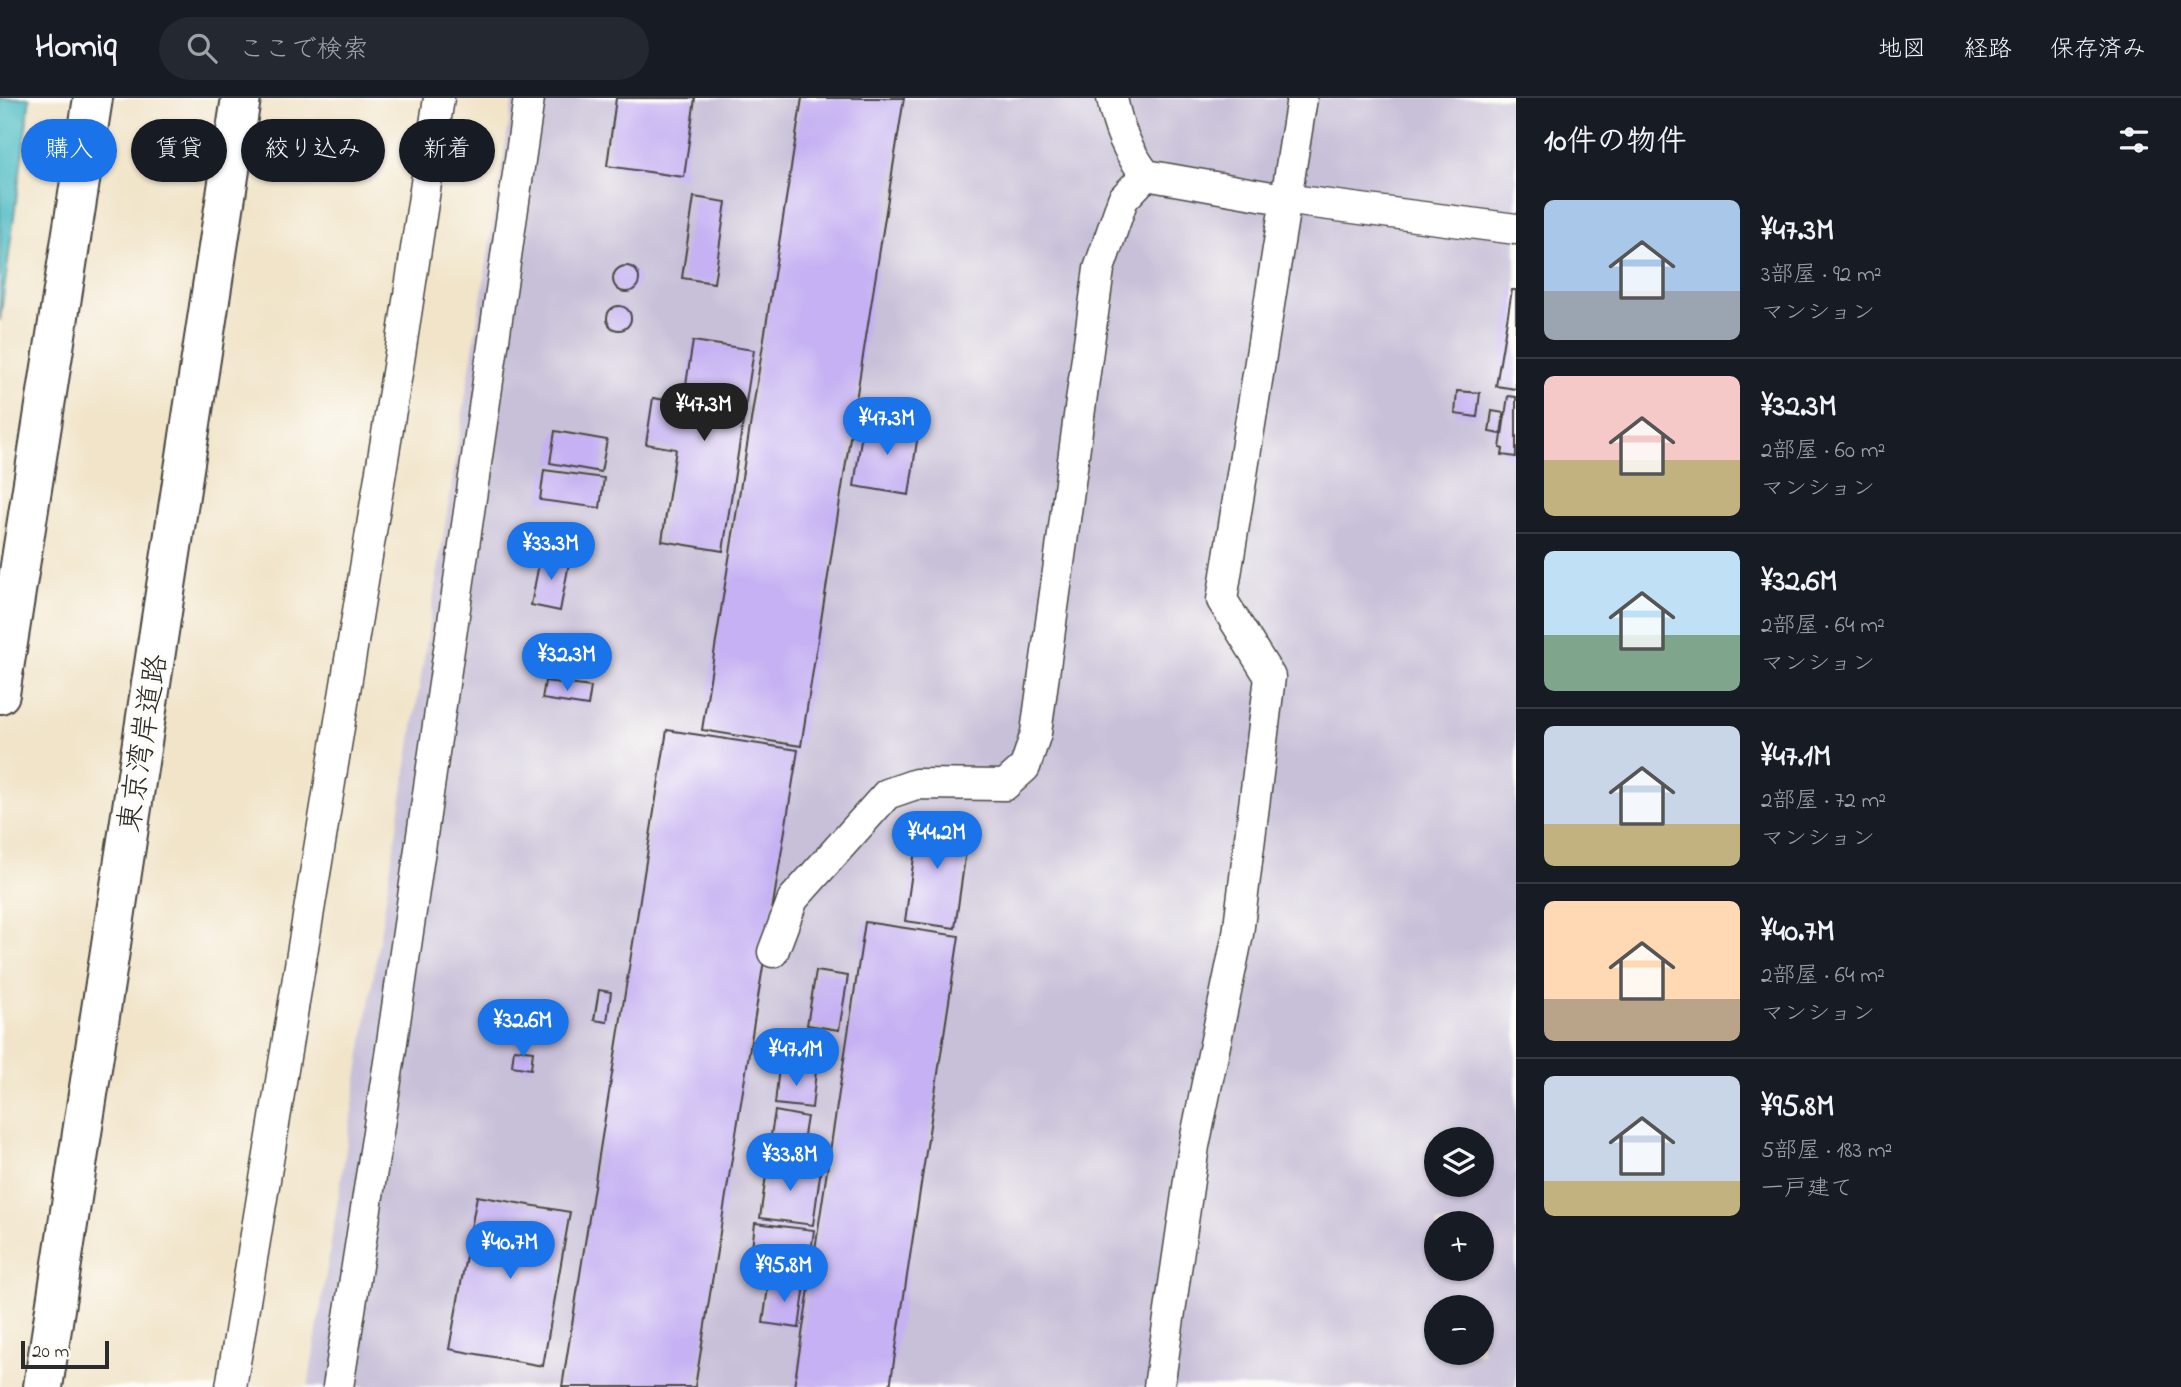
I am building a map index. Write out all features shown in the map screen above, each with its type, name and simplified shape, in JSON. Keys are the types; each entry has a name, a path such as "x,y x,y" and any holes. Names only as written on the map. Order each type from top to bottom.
{"highway":[{"path":"0,694 93,98"},
{"name":"東京湾岸道路","path":"43,1387 241,98"}],"street":[{"path":"231,1387 398,367 439,98"},
{"path":"338,1387 391,1049 529,98"},
{"path":"1112,98 1117,123 1129,153 1146,175 1283,199 1516,229"},
{"path":"1160,1387 1194,1146 1238,934 1270,677 1222,600 1301,98"},
{"path":"773,952 793,899 887,794 916,784 1005,785 1025,767 1036,733 1098,269 1122,199 1146,175"}],"shaded area":[{"path":"513,98 1516,98 1516,1387 308,1387"}],"water":[{"path":"0,98 30,98 27,119 21,119 21,165 0,321"}],"building":[{"path":"616,98 695,98 684,177 607,166"},
{"path":"802,98 904,98 801,746 702,730"},
{"path":"694,197 726,202 714,283 682,278"},
{"path":"626,266 635,270 639,279 635,288 626,292 617,288 613,279 617,270"},
{"path":"1512,290 1516,290 1516,389 1496,386"},
{"path":"619,306 630,313 631,318 624,329 619,330 608,323 607,318 614,307"},
{"path":"693,341 754,350 723,551 662,541 676,449 646,444 653,398 683,403"},
{"path":"1457,391 1480,393 1477,417 1455,414"},
{"path":"1508,396 1516,397 1516,457 1502,455 1503,449 1500,448"},
{"path":"1492,411 1504,413 1501,434 1489,432"},
{"path":"864,419 919,427 909,495 854,486"},
{"path":"555,431 607,440 601,472 550,463"},
{"path":"544,470 604,478 600,508 540,500"},
{"path":"541,553 570,558 560,611 531,605"},
{"path":"562,644 600,650 597,672 558,667"},
{"path":"545,681 591,687 588,706 542,699"},
{"path":"667,730 798,750 695,1387 562,1387"},
{"path":"920,815 970,822 955,928 905,921"},
{"path":"865,922 959,936 890,1387 794,1387"},
{"path":"816,971 848,976 839,1030 807,1025"},
{"path":"599,990 611,992 607,1022 594,1020"},
{"path":"514,1049 533,1051 531,1069 512,1066"},
{"path":"779,1067 816,1071 812,1108 775,1104"},
{"path":"775,1111 807,1117 800,1159 768,1153"},
{"path":"768,1161 821,1168 813,1225 760,1218"},
{"path":"477,1196 570,1212 543,1366 449,1349"},
{"path":"755,1223 814,1230 807,1281 749,1274"},
{"path":"769,1280 805,1285 799,1328 763,1323"}]}
